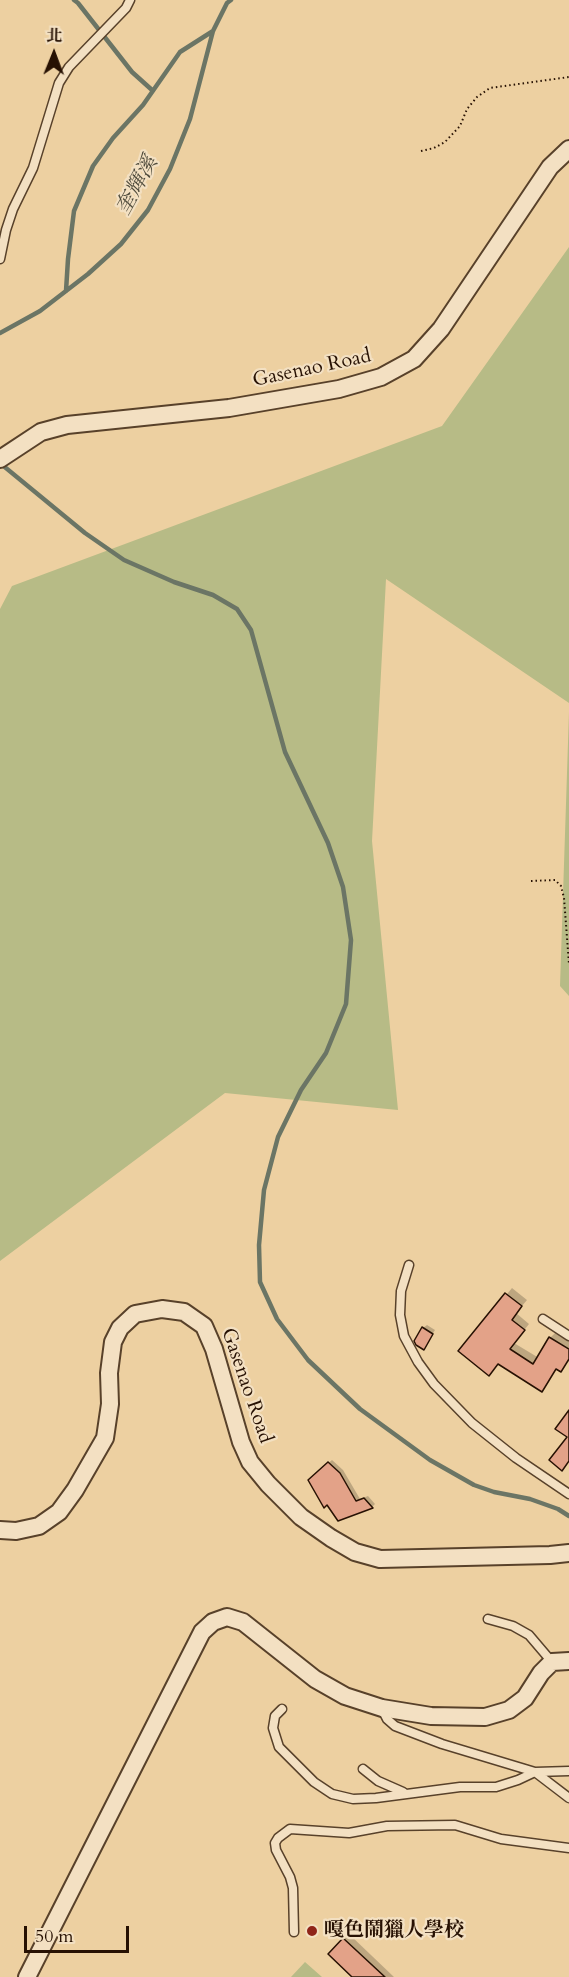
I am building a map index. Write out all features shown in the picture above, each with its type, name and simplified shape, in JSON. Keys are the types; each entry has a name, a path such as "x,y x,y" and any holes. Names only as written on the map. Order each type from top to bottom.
{"street":[{"name":"Gasenao Road","path":"0,459 41,432 67,425 229,408 328,391 381,377 398,368 414,359 441,329 550,167 569,149"},
{"name":"Gasenao Road","path":"0,1530 16,1531 39,1526 58,1512 75,1490 105,1438 110,1404 109,1373 113,1342 120,1328 135,1314 162,1309 184,1312 204,1326 214,1349 241,1442 250,1462 301,1517 339,1543 355,1552 380,1559 550,1556 569,1553"},
{"path":"27,1977 202,1632 213,1622 227,1617 243,1622 315,1679 345,1696 382,1708 431,1716 485,1717 509,1710 525,1698 541,1673 561,1662"}],"lane":[{"path":"0,259 6,230 33,168 59,83 69,67 119,16 130,0"},
{"path":"409,1265 401,1291 400,1315 404,1336 418,1362 434,1384 472,1423 516,1458 569,1494"},
{"path":"543,1319 569,1336"},
{"path":"488,1618 513,1626 529,1635 561,1662"},
{"path":"382,1708 387,1719 395,1726 442,1744 535,1772 569,1772"},
{"path":"282,1709 275,1716 273,1728 279,1746 314,1782 332,1794 353,1799 459,1787 496,1787 535,1772"},
{"path":"363,1769 378,1781 406,1793"},
{"path":"535,1772 569,1798"},
{"path":"294,1932 293,1888 275,1843 290,1829 349,1833 387,1826 455,1825 501,1839 569,1848"}],"path":[{"path":"421,151 445,142 460,126 467,109 477,97 490,88 569,77"},
{"path":"531,881 555,880 561,886 569,964"}],"green space":[{"path":"569,247 569,703 386,579 372,841 398,1110 225,1093 0,1261 0,609 12,586 442,426"},
{"path":"569,712 569,996 560,986"},
{"path":"305,1962 322,1977 291,1977"}],"building":[{"path":"505,1293 522,1306 512,1320 525,1330 510,1349 533,1364 549,1337 569,1349 569,1359 561,1372 556,1369 542,1392 498,1364 489,1376 458,1351"},
{"path":"422,1327 433,1334 424,1350 414,1341"},
{"path":"569,1410 569,1461 562,1471 549,1460 567,1437 555,1429"},
{"path":"328,1462 340,1473 356,1501 364,1498 373,1508 338,1521 327,1505 324,1508 308,1480"},
{"path":"343,1938 385,1977 352,1977 328,1954"}],"waterway":[{"path":"74,0 132,72 152,90"},
{"name":"奎輝溪","path":"0,333 40,311 88,274 121,244 148,210 170,169 190,119 213,31 227,3 231,0"},
{"path":"66,291 74,211 93,166 113,138 143,105 180,52 213,31"},
{"path":"1,464 85,533 124,560 174,582 213,595 237,609 251,630 285,752 328,843 343,887 351,940 346,1004 326,1053 301,1090 278,1137 264,1190 259,1245 260,1282 277,1319 308,1360 360,1409 430,1460 474,1485 494,1492 530,1499 558,1509 569,1516"}],"place":[{"name":"嘎色鬧獵人學校","path":"312,1931"}]}
